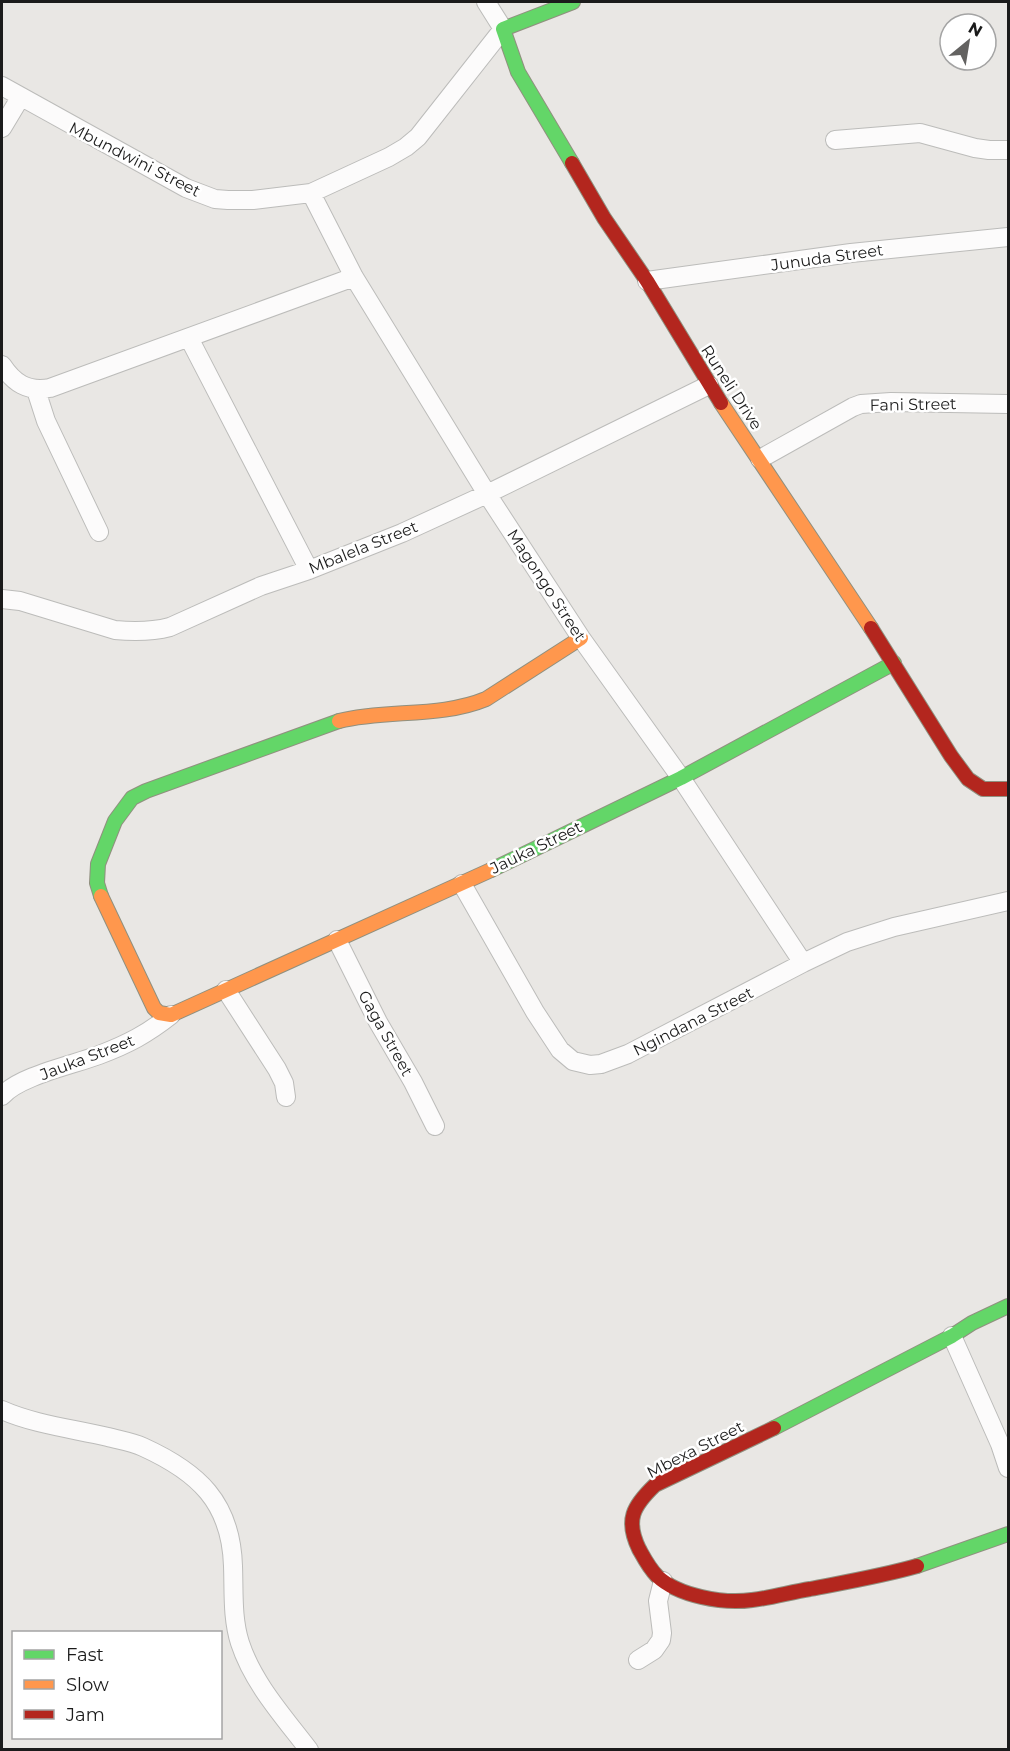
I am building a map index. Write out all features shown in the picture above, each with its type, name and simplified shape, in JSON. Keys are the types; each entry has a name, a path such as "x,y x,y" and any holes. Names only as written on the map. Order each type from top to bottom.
{"street":[{"path":"486,2 503,29 573,2"},
{"name":"Mbundwini Street","path":"2,86 186,188 215,199 253,200 311,193 406,147 418,137 503,29"},
{"name":"Runeli Drive","path":"503,29 514,63 532,97 604,219 710,385 894,663 951,756 968,779 983,789 1008,789"},
{"path":"2,128 20,98"},
{"path":"835,140 920,133 975,148 1008,150"},
{"name":"Magongo Street","path":"311,193 354,277 487,494 581,638 681,778 803,963"},
{"name":"Junuda Street","path":"646,282 851,253 1008,237"},
{"path":"2,365 17,382 36,390 50,388 354,277"},
{"path":"189,338 309,570"},
{"name":"Mbalela Street","path":"2,599 20,601 115,630 154,631 170,627 261,586 384,541 487,494 710,385"},
{"path":"36,390 46,421 99,532"},
{"name":"Fani Street","path":"760,459 861,404 891,402 1008,404"},
{"path":"171,1015 159,1013 154,1008 102,899 97,883 98,864 102,854 116,821 132,798 341,720 469,706 486,699 581,638"},
{"name":"Jauka Street","path":"2,1096 8,1088 21,1082 98,1056 133,1041 171,1015 462,884 681,778 894,663"},
{"name":"Ngindana Street","path":"462,884 560,1050 573,1061 581,1064 601,1064 628,1054 847,942 885,929 1008,901"},
{"name":"Gaga Street","path":"337,940 378,1022 413,1082 435,1126"},
{"path":"226,990 277,1069 284,1083 286,1097"},
{"name":"Mbexa Street","path":"1008,1306 800,1415 655,1485 642,1497 631,1520 637,1544 654,1574 682,1591 712,1600 739,1601 886,1575 935,1561 1008,1534"},
{"path":"952,1336 1004,1443 1008,1468"},
{"path":"2,1410 32,1420 142,1447 189,1473 200,1482 226,1522 232,1555 234,1621 248,1662 260,1684 309,1749"},
{"path":"638,1660 654,1650 661,1640 658,1601 663,1581"}],"traffic: fast":[{"path":"572,163 518,72 503,29 573,2"},
{"path":"491,870 681,778 894,663"},
{"path":"101,896 97,883 98,864 115,821 132,798 339,721"},
{"path":"774,1428 1008,1306"},
{"path":"917,1566 1008,1534"}],"traffic: slow":[{"path":"721,403 871,628"},
{"path":"339,721 357,717 450,709 486,699 581,638"},
{"path":"101,896 154,1008 159,1013 171,1015 491,870"}],"traffic: jam":[{"path":"572,163 604,218 647,281 721,403"},
{"path":"871,628 951,756 968,779 983,789 1008,789"},
{"path":"774,1428 655,1485 641,1500 634,1514 632,1530 639,1549 657,1576 677,1589 702,1597 740,1601 766,1598 917,1566"}]}
